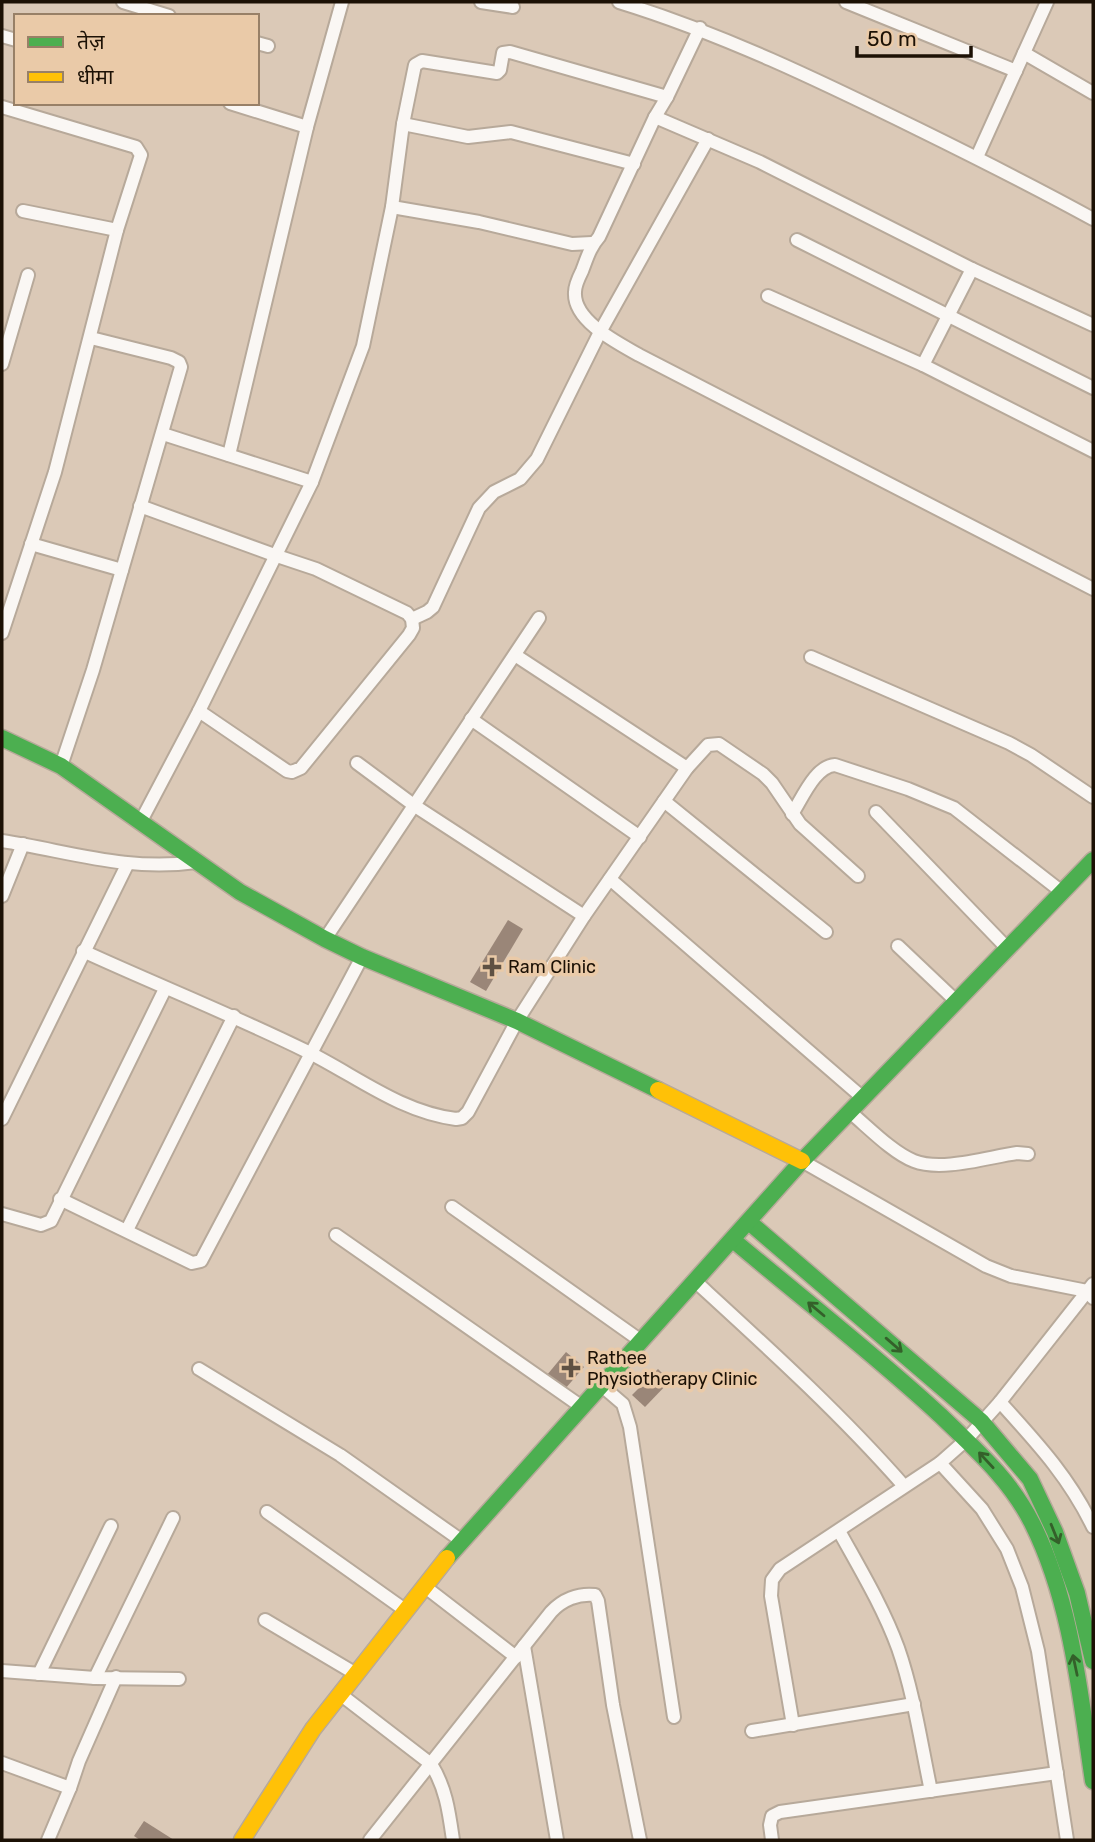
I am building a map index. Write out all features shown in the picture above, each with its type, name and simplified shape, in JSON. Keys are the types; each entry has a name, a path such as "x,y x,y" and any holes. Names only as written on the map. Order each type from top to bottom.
{"street":[{"path":"123,2 162,14"},
{"path":"229,455 307,127 342,2"},
{"path":"481,2 513,7"},
{"path":"619,2 700,29 836,87 978,157 1093,219"},
{"path":"846,2 1016,71"},
{"path":"978,157 1047,2"},
{"path":"700,29 599,237 592,243 577,283 575,299 590,323 639,355 1093,589"},
{"path":"141,821 199,711 312,482 363,346 392,208 413,71 418,62 497,74 502,56 506,52 667,97"},
{"path":"1024,53 1093,93"},
{"path":"236,105 307,127"},
{"path":"2,107 139,149 141,155 117,230 55,472 2,633"},
{"path":"655,117 827,193 972,269 1093,325"},
{"path":"404,124 468,137 511,132 634,164"},
{"path":"412,618 433,607 479,508 494,492 520,479 537,459 600,332 708,139"},
{"path":"392,208 479,222 572,244 592,243"},
{"path":"23,211 117,230"},
{"path":"797,240 1093,388"},
{"path":"923,365 972,269"},
{"path":"2,364 28,275"},
{"path":"768,296 923,365 1093,451"},
{"path":"61,766 93,670 181,371 180,364 171,358 90,338"},
{"path":"163,434 312,482"},
{"path":"140,506 300,562 412,618 413,628 409,635 296,771 287,771 199,711"},
{"path":"31,544 122,570"},
{"path":"326,939 540,618"},
{"path":"515,655 687,768"},
{"path":"811,657 1009,743 1093,797"},
{"path":"471,719 639,837"},
{"path":"2,738 61,766 240,892 326,939 362,957 517,1021 802,1161 986,1266 1011,1276 1091,1291 966,1440 940,1463 780,1569 772,1580 771,1596 793,1725"},
{"path":"83,951 165,989 234,1016 312,1054 386,1096 456,1119 463,1118 468,1112 517,1021 584,916 687,768 705,747 719,744 768,779 800,824 858,876"},
{"path":"357,763 415,806 584,916"},
{"path":"792,814 819,772 826,765 835,765 908,789 954,808 1062,892"},
{"path":"664,802 826,932"},
{"path":"876,812 1007,947"},
{"path":"2,841 127,864 162,866 196,862"},
{"path":"2,896 23,844"},
{"path":"242,1840 313,1729 462,1541 802,1161 1093,860"},
{"path":"2,1119 127,864"},
{"path":"610,879 863,1098"},
{"path":"898,946 955,1000"},
{"path":"60,1199 192,1263 201,1261 362,957"},
{"path":"2,1214 45,1225 51,1221 165,989"},
{"path":"127,1230 234,1016"},
{"path":"850,1112 907,1158 921,1163 937,1164 1017,1153 1028,1154"},
{"path":"452,1207 641,1341"},
{"path":"749,1222 981,1421 1030,1479 1055,1532 1077,1593 1093,1661"},
{"path":"336,1235 582,1407"},
{"path":"733,1240 917,1393 1013,1489 1042,1543 1063,1610 1078,1681 1093,1781"},
{"path":"695,1281 858,1434 904,1486"},
{"path":"200,1369 340,1455 462,1541"},
{"path":"601,1385 623,1404 630,1427 674,1717"},
{"path":"1000,1402 1055,1464 1078,1496 1093,1527"},
{"path":"940,1463 982,1509 1007,1549 1022,1587 1038,1651 1067,1840"},
{"path":"267,1512 405,1610"},
{"path":"95,1678 173,1518"},
{"path":"39,1674 111,1526"},
{"path":"839,1531 875,1596 898,1648 914,1704 930,1791"},
{"path":"424,1586 520,1651 557,1840"},
{"path":"370,1840 559,1604 571,1598 595,1595 627,1781 640,1840"},
{"path":"265,1620 356,1674"},
{"path":"2,1671 95,1678 179,1679"},
{"path":"48,1840 79,1760 116,1677"},
{"path":"340,1694 431,1764 447,1799 453,1840"},
{"path":"752,1731 914,1704"},
{"path":"2,1763 70,1788"},
{"path":"772,1840 772,1816 780,1812 1057,1773"}],"building":[{"path":"508,920 523,929 486,991 470,982"},
{"path":"566,1352 584,1367 565,1389 547,1375"},
{"path":"658,1369 670,1381 645,1407 632,1395"},
{"path":"144,1821 174,1840 140,1840 134,1836"}],"traffic: fast":[{"path":"2,738 61,766 240,892 325,939 517,1021 658,1090"},
{"path":"447,1558 802,1161 1093,860"},
{"path":"749,1222 981,1421 1030,1479 1055,1532 1077,1593 1093,1661"},
{"path":"733,1240 940,1415 991,1465 1023,1507 1046,1554 1057,1585 1073,1650 1093,1781"}],"traffic: slow":[{"path":"658,1090 802,1161"},
{"path":"242,1840 313,1729 447,1558"}],"place":[{"name":"Ram Clinic","path":"492,967"},
{"name":"Rathee Physiotherapy Clinic","path":"571,1368"}]}
